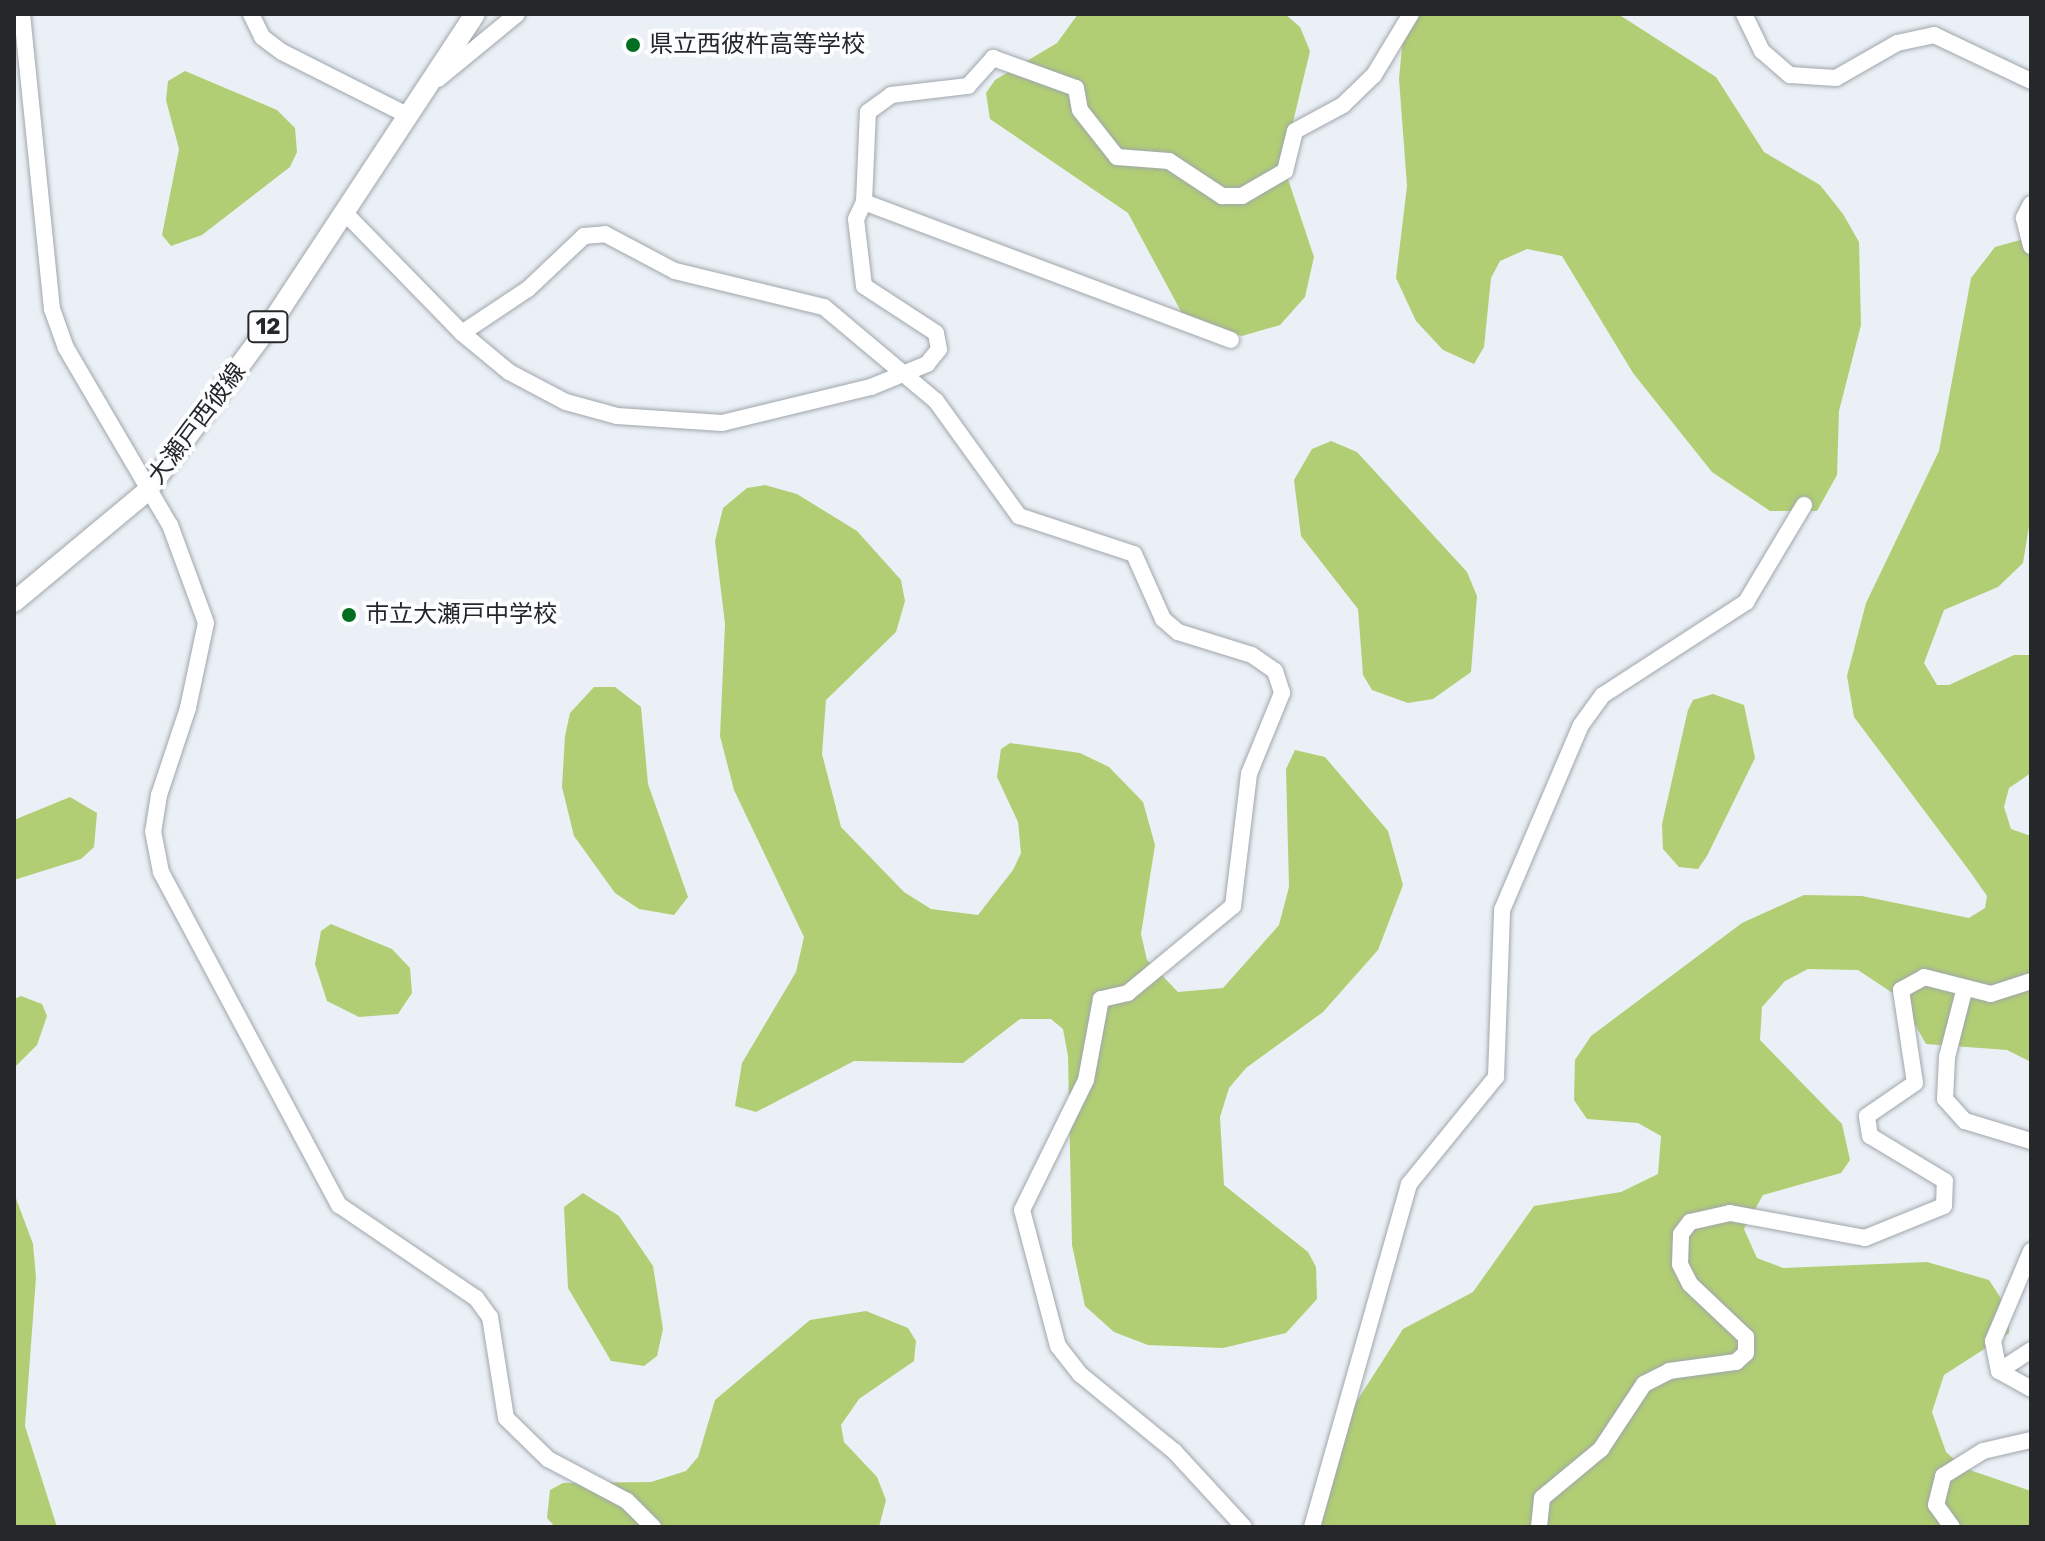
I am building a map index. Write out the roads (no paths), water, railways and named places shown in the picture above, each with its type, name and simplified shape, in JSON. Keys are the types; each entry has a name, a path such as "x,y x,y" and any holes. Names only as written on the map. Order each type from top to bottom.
{"main road":[{"name":"大瀬戸西彼線","path":"14,602 147,491 346,214 405,114 438,79 475,14"}],"street":[{"path":"22,14 52,309 66,348 147,491 170,525 206,623 188,708 159,795 153,831 161,872 339,1205 476,1298 490,1317 506,1418 536,1451 627,1501 653,1527"},
{"path":"251,14 262,37 282,52 405,114"},
{"path":"438,79 517,14"},
{"path":"346,214 462,333 509,372 566,402 666,422 772,417 904,375 939,349 936,333 864,286 856,219 864,202 868,112 891,95 968,86 993,58 1076,88 1080,110 1117,157 1169,161 1222,196 1262,190 1285,171 1295,131 1343,105 1374,75 1411,14"},
{"path":"1744,14 1762,51 1790,75 1836,78 1897,43 1934,35 2031,81"},
{"path":"864,202 1231,340"},
{"path":"2031,204 2024,218 2031,246"},
{"path":"462,333 528,289 584,236 605,234 675,271 824,307 936,401 1019,516 1134,554 1163,619 1194,639 1252,655 1275,671 1282,693 1249,774 1233,906 1128,993 1101,999 1086,1080 1022,1210 1058,1346 1081,1375 1174,1451 1244,1527"},
{"path":"1312,1527 1409,1184 1496,1077 1502,910 1581,725 1603,695 1746,602 1804,505"},
{"path":"1539,1527 1542,1498 1601,1449 1644,1384 1669,1371 1736,1362 1746,1353 1746,1337 1690,1284 1680,1264 1681,1234 1690,1222 1730,1213 1865,1238 1944,1206 1945,1181 1870,1136 1867,1116 1915,1083 1901,990 1924,977 1964,991 1991,994 2031,981"},
{"path":"1964,991 1947,1057 1945,1099 1965,1121 2031,1141"},
{"path":"1999,1371 1998,1318 2031,1251"},
{"path":"1999,1371 2031,1350"},
{"path":"1999,1371 2031,1389"},
{"path":"1952,1527 1936,1505 1943,1476 1983,1451 2031,1440"}],"place":[{"name":"県立西彼杵高等学校","path":"633,45"},
{"name":"市立大瀬戸中学校","path":"349,615"}]}
